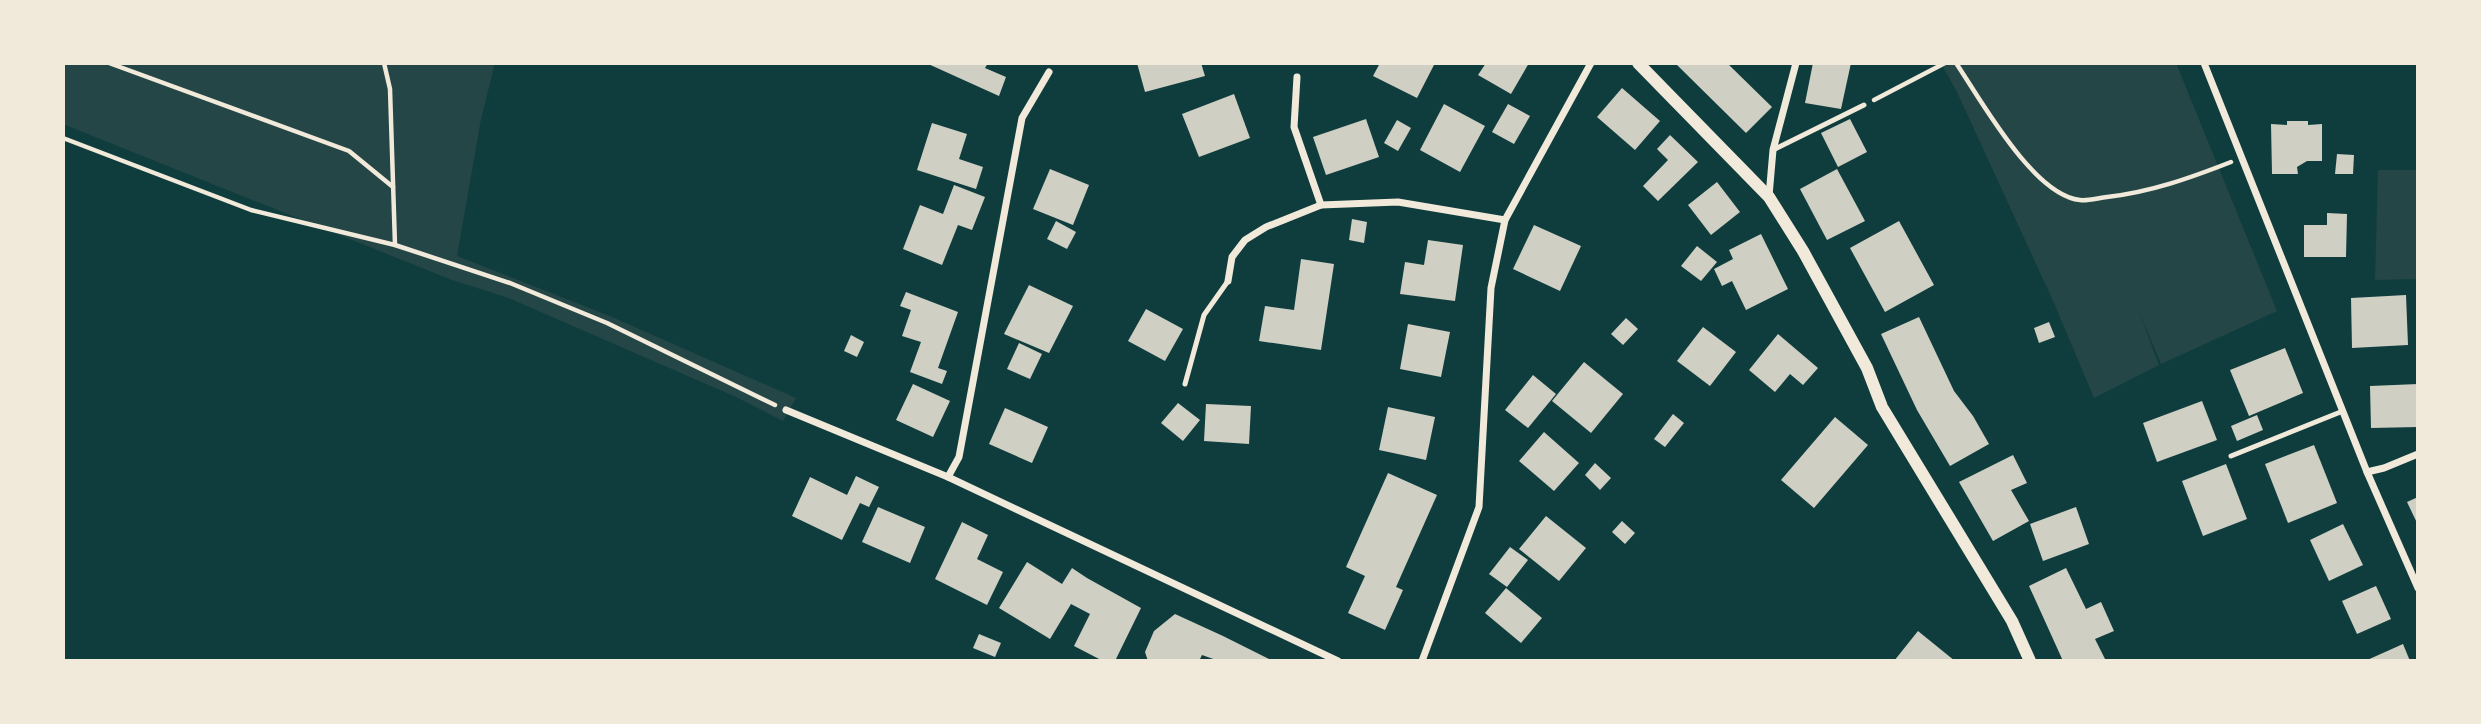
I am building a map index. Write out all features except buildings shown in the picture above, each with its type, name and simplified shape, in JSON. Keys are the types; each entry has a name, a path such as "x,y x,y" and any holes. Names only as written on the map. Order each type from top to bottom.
{"street":[{"path":"1422,661 1479,507 1490,288 1505,220 1591,63"},
{"path":"1638,63 1769,197 1803,251 1867,368 1882,407 2012,621 2030,661"},
{"path":"1769,197 1773,150 1796,63"},
{"path":"2204,63 2367,472 2418,588"},
{"path":"948,477 959,457 1022,118 1049,72"},
{"path":"1297,76 1294,127 1321,205"},
{"path":"1228,281 1232,257 1245,240 1266,227 1321,205 1398,202 1505,220"},
{"path":"786,410 948,477 1338,661"},
{"path":"2367,472 2418,454"}],"lane":[{"path":"1773,150 1864,105"},
{"path":"1185,384 1204,315 1228,281"},
{"path":"2231,456 2343,411"},
{"path":"1316,661 1320,652"}],"path":[{"path":"109,63 348,152 393,187"},
{"path":"384,63 390,89 395,244"},
{"path":"1864,105 1945,63"},
{"path":"1956,63 2027,167 2053,189 2079,200 2127,195 2169,186 2242,158"},
{"path":"63,138 251,210 395,244 510,283 607,323 786,410"}],"shaded area":[{"path":"63,63 495,63 481,119 457,256 612,317 796,398 783,421 736,397 506,297 452,280 63,124"},
{"path":"1941,63 2176,63 2277,311 2161,364 2138,309 2159,365 2094,398 2054,303 1957,92"},
{"path":"2378,170 2418,170 2418,279 2375,280"}]}
